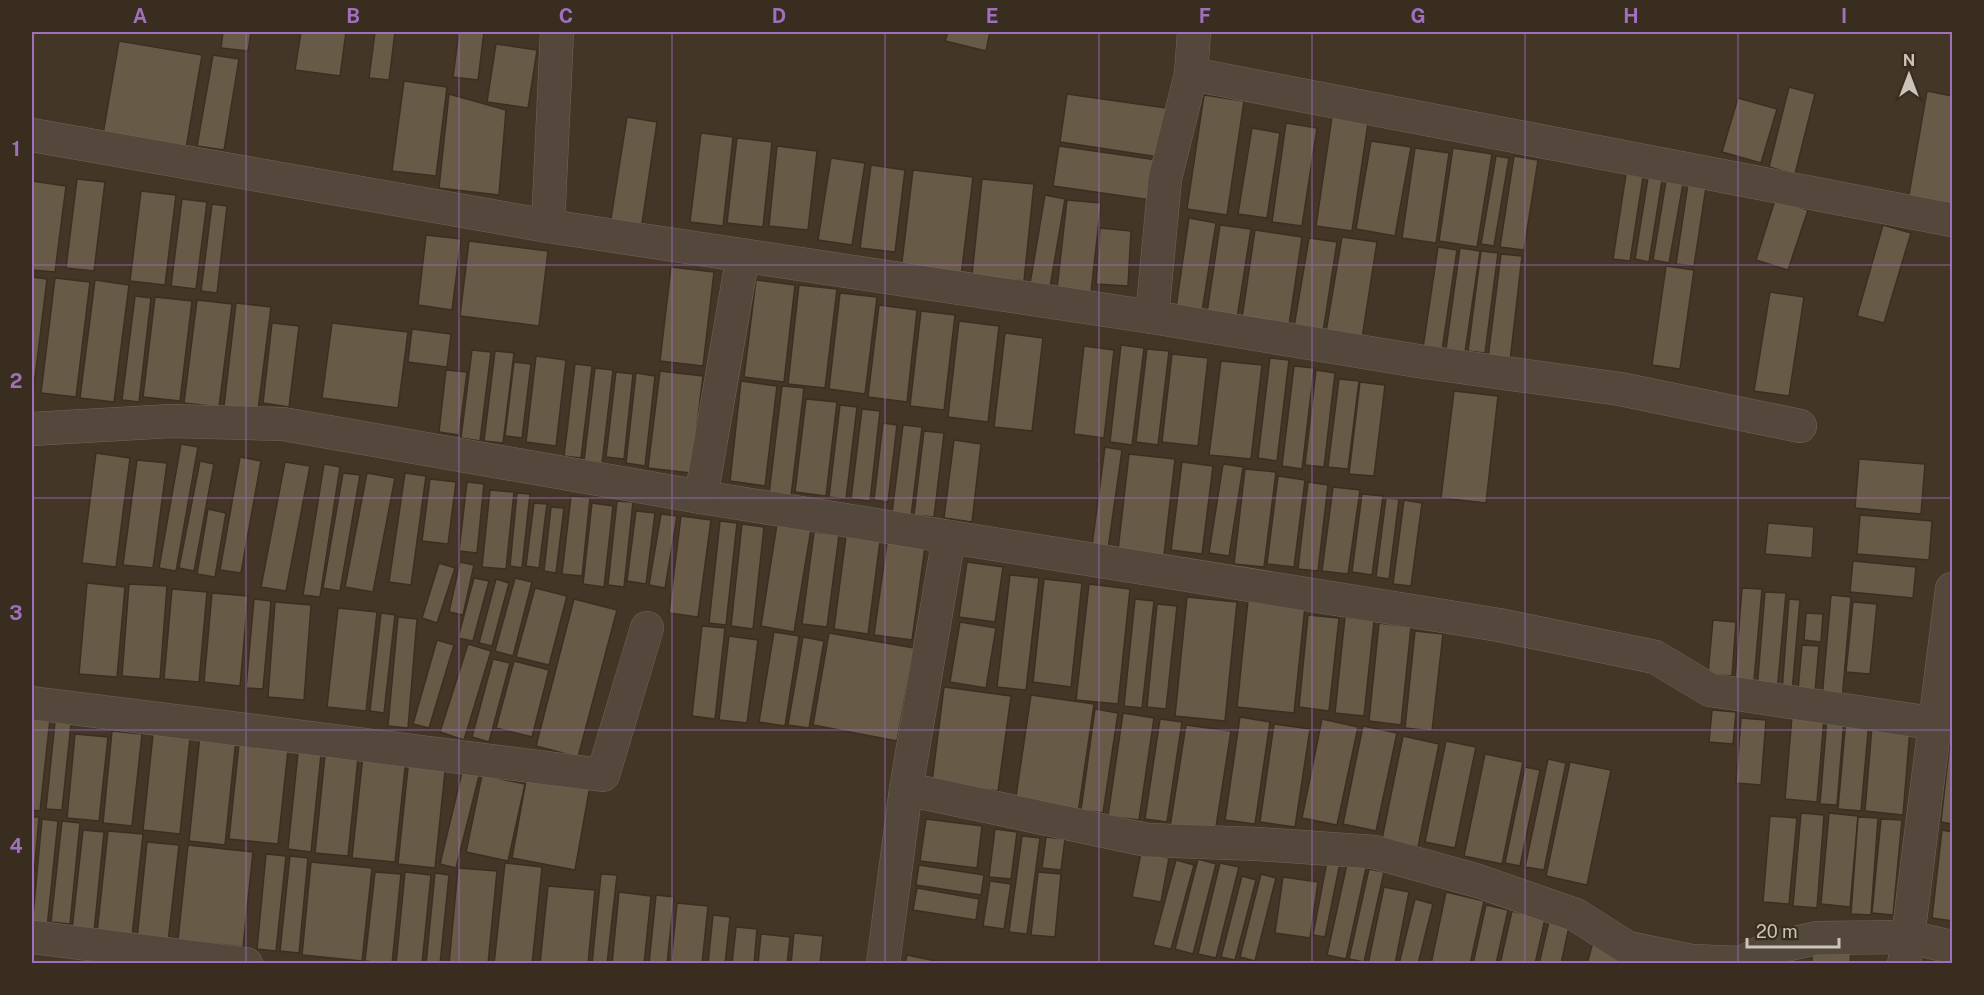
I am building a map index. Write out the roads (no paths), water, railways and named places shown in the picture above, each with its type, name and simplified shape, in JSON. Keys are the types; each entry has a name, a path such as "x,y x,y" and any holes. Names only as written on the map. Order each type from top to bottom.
{"street":[{"path":"548,226 557,32"},
{"path":"1152,317 1165,179 1191,74 1194,32"},
{"path":"1191,74 1953,220"},
{"path":"32,135 548,226 1152,317 1418,361 1620,389 1800,426"},
{"path":"701,497 743,255"},
{"path":"32,429 171,422 282,424 701,497 1499,625 1655,657 1710,690 1944,724"},
{"path":"884,963 906,789 949,537"},
{"path":"1906,950 1944,724 1953,589"},
{"path":"32,702 603,775 647,628"},
{"path":"906,789 1147,840 1258,844 1374,852 1478,881 1576,915 1628,948 1691,961 1742,963 1767,949 1817,938 1906,950 1953,947"},
{"path":"32,937 246,963"}]}
